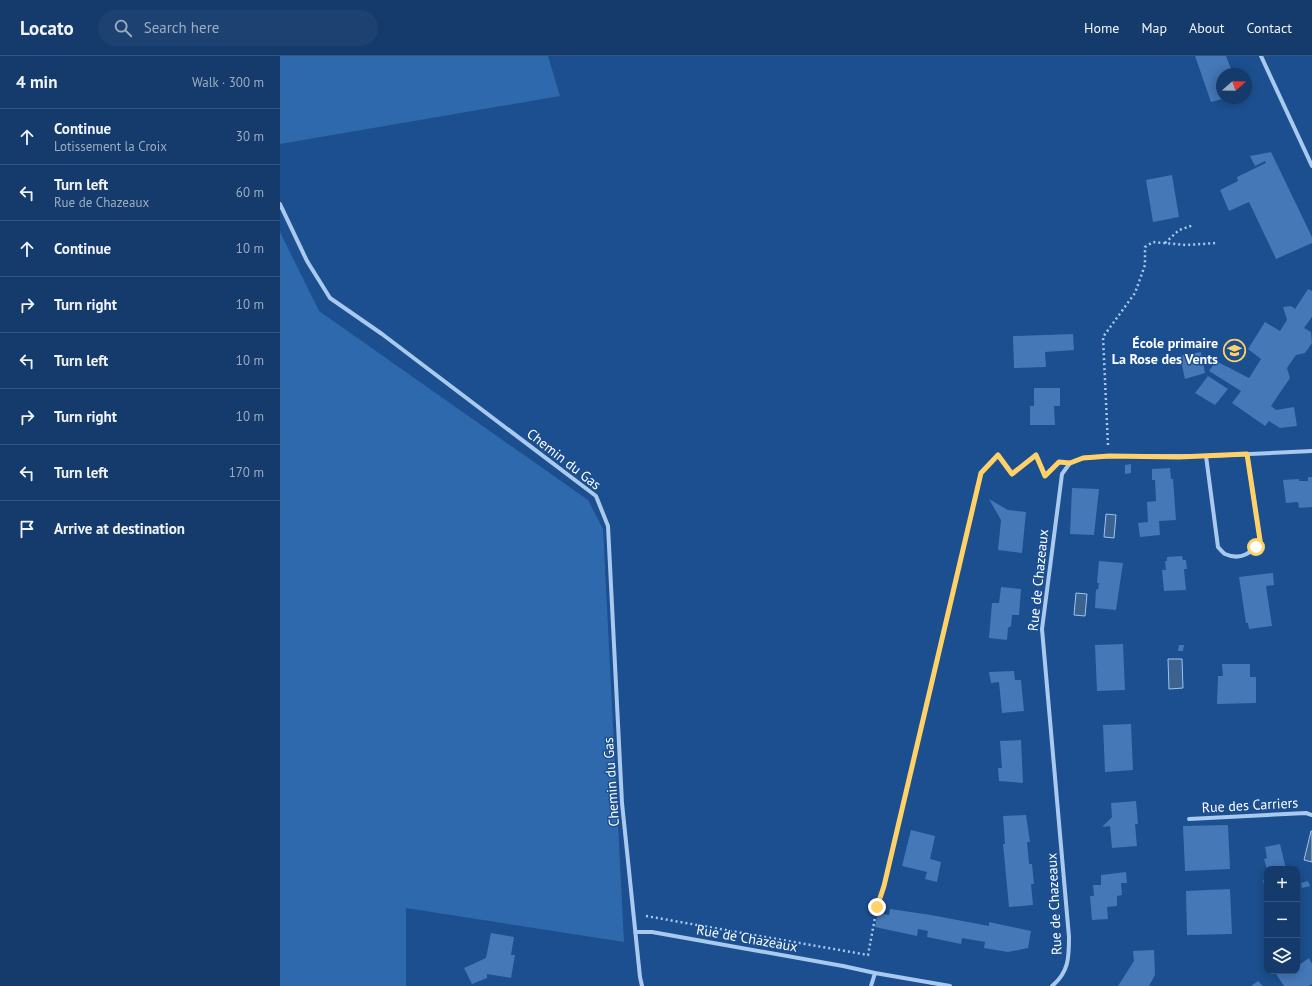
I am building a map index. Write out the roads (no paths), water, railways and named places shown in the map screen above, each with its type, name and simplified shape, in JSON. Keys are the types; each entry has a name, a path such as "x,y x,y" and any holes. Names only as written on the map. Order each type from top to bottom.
{"street":[{"path":"1261,56 1312,166"},
{"name":"Chemin du Gas","path":"280,204 307,261 330,298 382,334 596,496 608,526 622,802 642,986"},
{"path":"1247,454 1260,540 1249,554 1234,556 1224,554 1218,547 1206,456 1247,454 1312,451"},
{"name":"Rue de Chazeaux","path":"1052,986 1066,971 1069,955 1069,937 1042,630 1062,474 1070,463 1083,458 1109,456 1206,456"},
{"name":"Rue des Carriers","path":"1189,818 1306,813 1312,815"},
{"name":"Rue de Chazeaux","path":"635,932 652,932 950,986"},
{"path":"871,986 875,973"}],"place":[{"name":"École primaire La Rose des Vents","path":"1234,351"}]}
